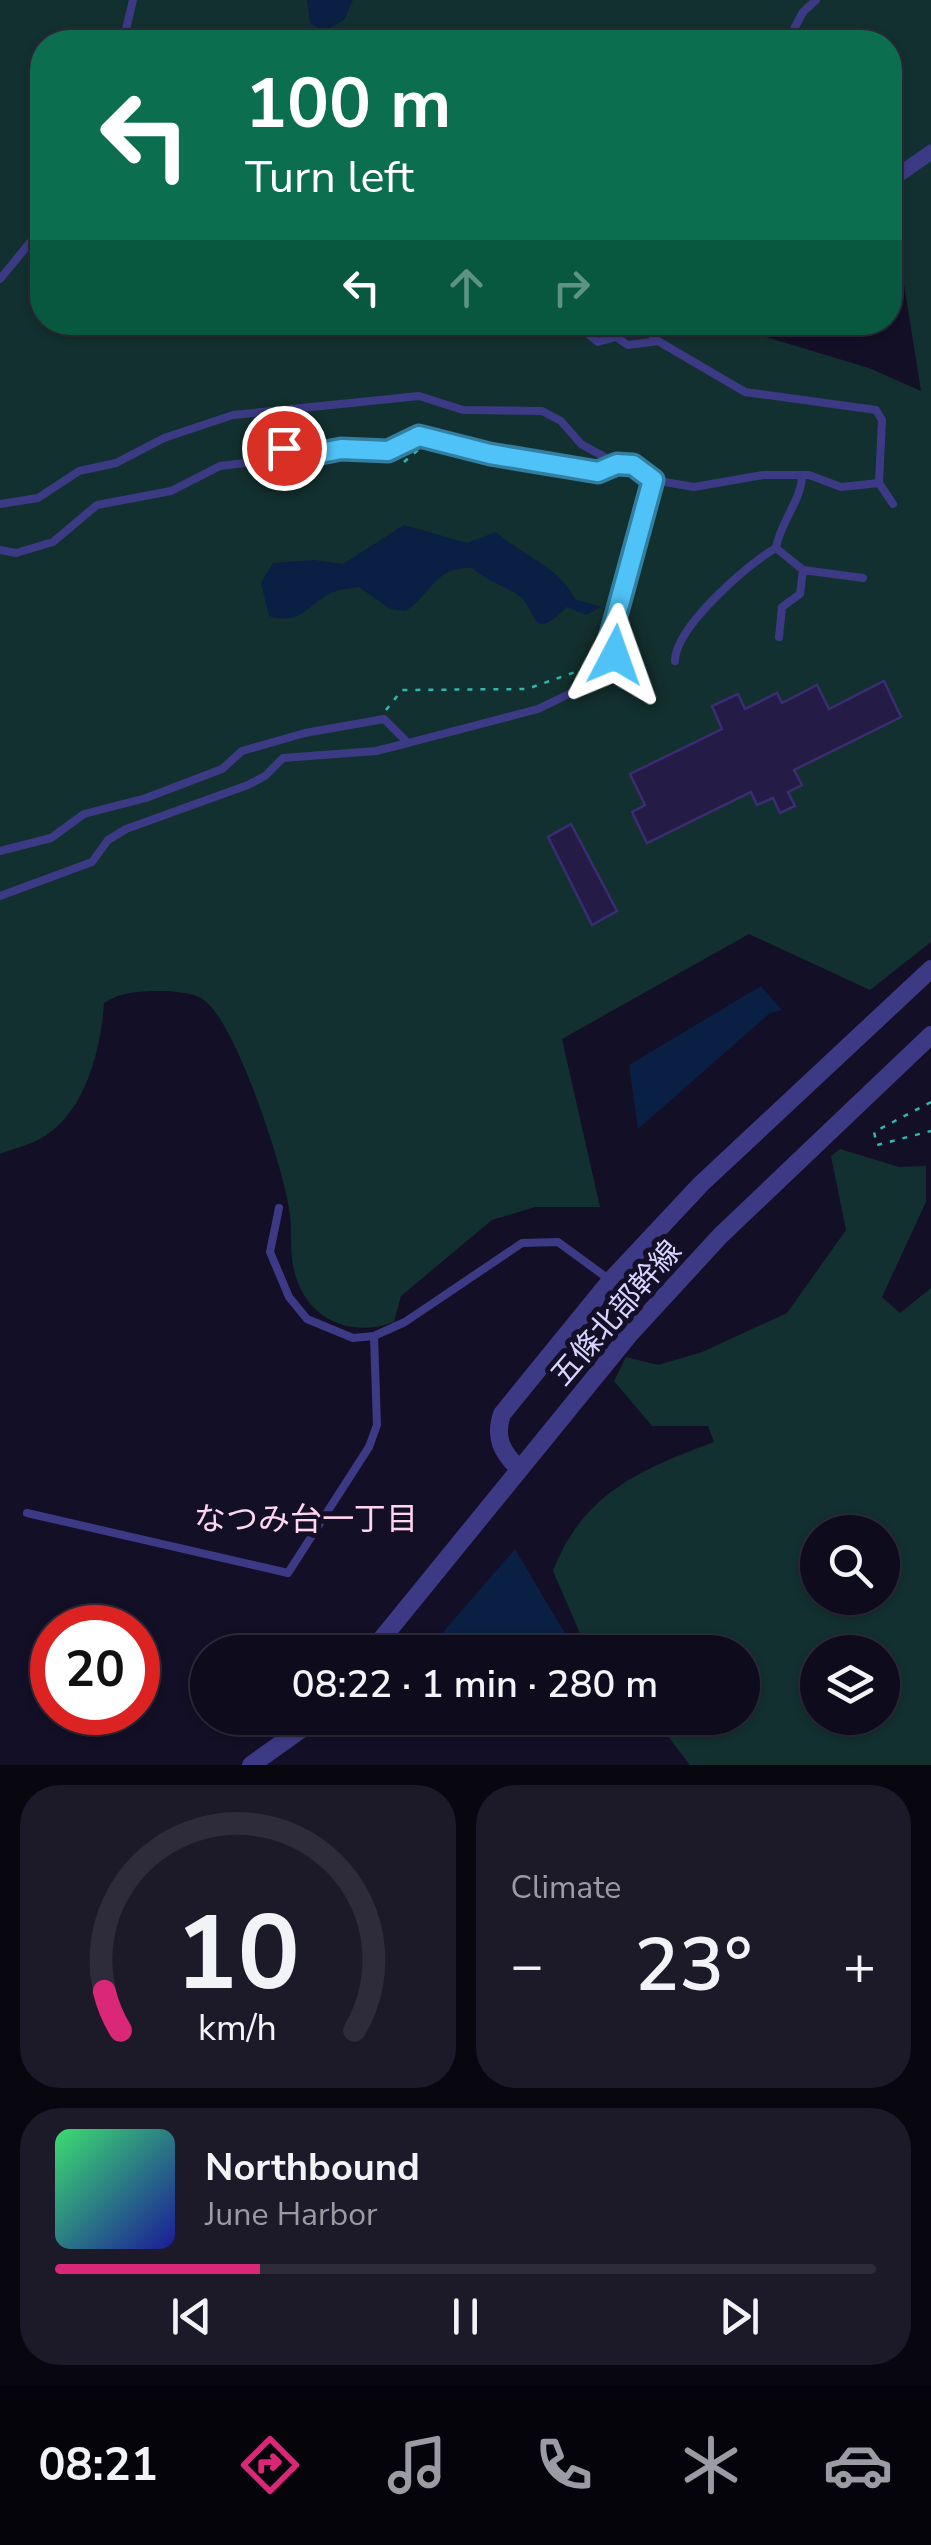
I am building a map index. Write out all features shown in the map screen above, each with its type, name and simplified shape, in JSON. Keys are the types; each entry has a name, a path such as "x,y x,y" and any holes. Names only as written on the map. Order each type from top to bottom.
{"street":[{"path":"902,173 931,152"},
{"path":"519,1469 499,1443 497,1428 502,1414 611,1280 701,1184 931,969"},
{"name":"五條北部幹線","path":"385,1635 629,1335 720,1236 931,1035"},
{"path":"252,1765 293,1735"}],"lane":[{"path":"126,30 133,0"},
{"path":"793,30 803,12 816,0"},
{"path":"0,280 30,243"},
{"path":"589,335 598,342 616,338 628,345 658,341"},
{"path":"652,335 745,392 876,410 882,420 879,483 894,504"},
{"path":"0,504 38,498 79,471 116,463 164,438 233,414 419,396 463,410 542,411 561,421 582,444 617,464 633,465 653,480 694,487 763,475 802,474 841,488 879,483"},
{"path":"0,550 16,553 54,542 98,506 158,495 272,449 311,457 341,449 388,451 419,436 490,454 598,472 617,464"},
{"path":"675,661 684,632 745,568 776,548 778,533 802,488 802,474"},
{"path":"0,896 80,868 126,829 248,785 265,776 282,758 376,752 538,710 571,693 615,655 610,638 653,480"},
{"path":"776,548 803,570 863,578"},
{"path":"779,637 782,608 800,594 803,570"},
{"path":"0,850 51,838 84,814 146,798 222,769 242,750 305,733 384,719 408,742"},
{"path":"279,1208 270,1252 295,1308 336,1333 374,1336 405,1322 522,1243 558,1242 611,1280"},
{"path":"27,1513 288,1573 373,1436 378,1378 374,1336"}],"path":[{"path":"404,462 433,437"},
{"path":"384,719 387,703 402,690 527,689 574,670 594,674"},
{"path":"931,1102 874,1132 878,1145 931,1131"}],"green space":[{"path":"0,0 931,0 931,942 870,990 749,934 562,1039 600,1207 535,1207 492,1220 401,1296 394,1322 377,1327 345,1326 331,1320 308,1301 300,1287 293,1262 289,1208 256,1095 228,1033 201,998 147,991 125,994 104,1003 94,1061 79,1098 68,1115 38,1140 0,1154"},
{"path":"840,1149 899,1167 926,1166 926,1202 882,1297 900,1313 931,1288 931,1765 690,1765 667,1735 760,1735 760,1635 581,1635 553,1571 581,1522 617,1487 714,1442 708,1426 652,1426 614,1381 626,1357 658,1365 702,1352 787,1313 846,1230 831,1156"}],"water":[{"path":"307,0 353,0 344,20 326,30 310,23"},
{"path":"404,525 467,543 496,532 551,570 575,599 601,607 586,615 567,607 540,624 515,593 472,568 442,576 406,611 390,609 359,587 331,593 294,617 269,616 261,583 273,563 314,560 343,564"},
{"path":"761,986 782,1010 770,1013 638,1129 629,1065"},
{"path":"515,1549 566,1635 441,1635"}],"building":[{"path":"884,681 901,717 794,770 802,785 788,792 795,806 780,813 773,798 757,805 751,792 647,843 632,812 645,805 630,774 722,729 712,706 738,694 745,709 777,693 782,703 817,685 829,709"},
{"path":"571,824 617,911 592,925 548,837"}],"district":[{"name":"なつみ台一丁目","path":"306,1519"}],"route":[{"path":"284,448 301,457 341,449 388,451 419,436 490,454 546,460 578,469 598,472 617,464 645,470 653,480 639,520 610,638 615,655"}]}
